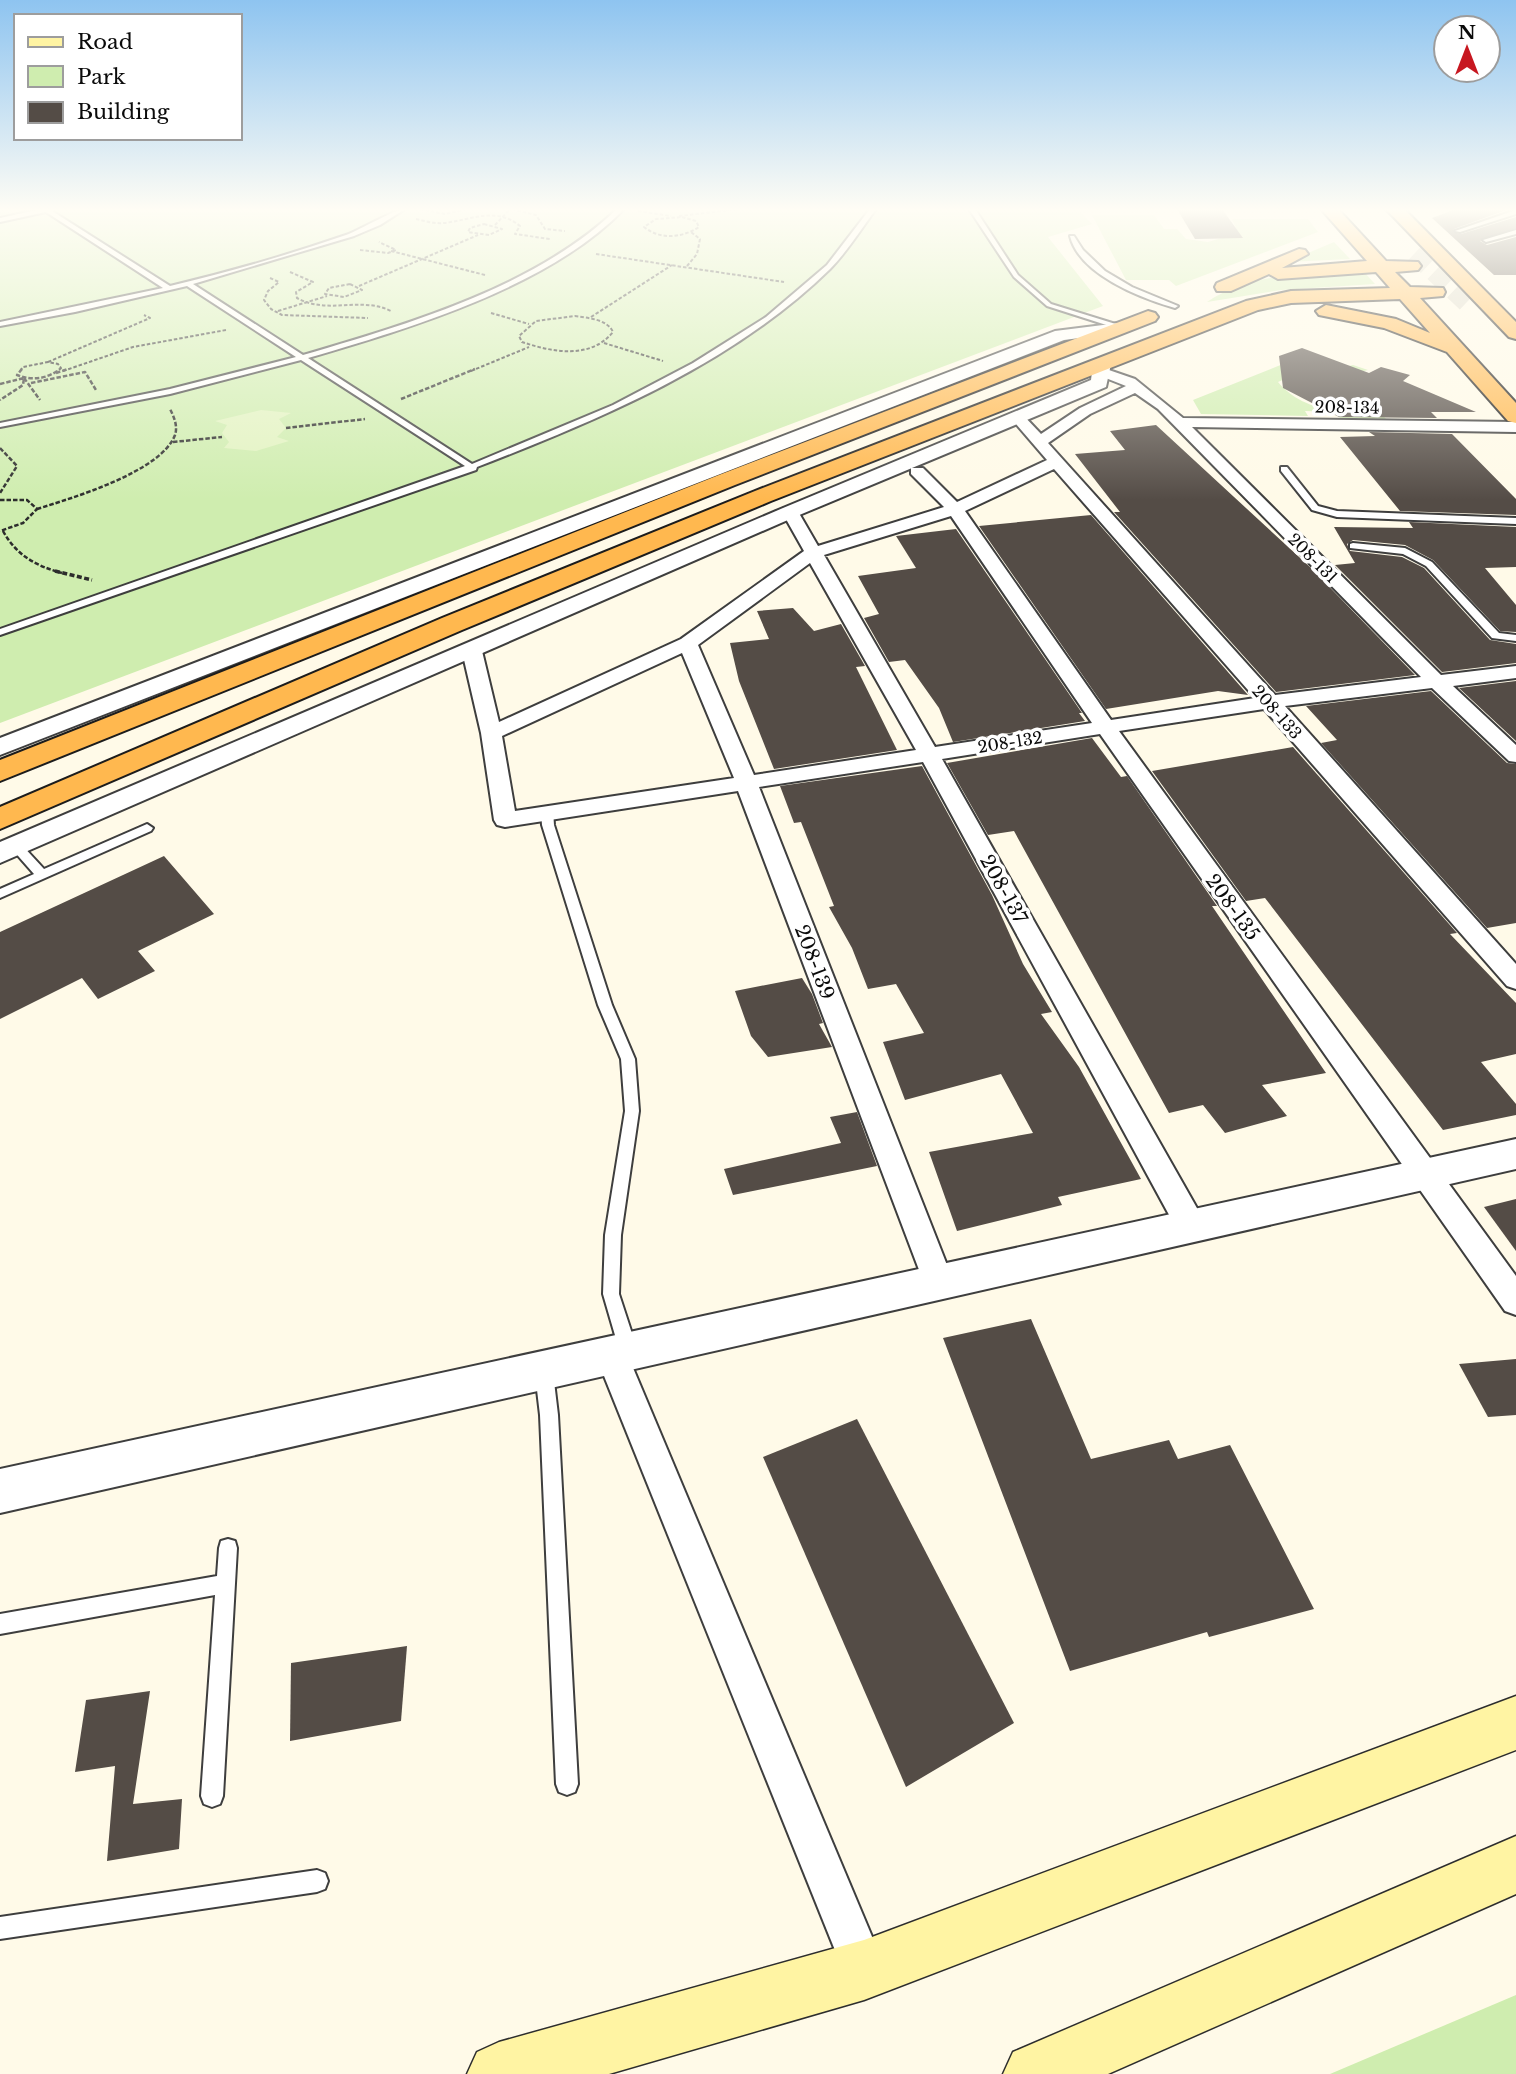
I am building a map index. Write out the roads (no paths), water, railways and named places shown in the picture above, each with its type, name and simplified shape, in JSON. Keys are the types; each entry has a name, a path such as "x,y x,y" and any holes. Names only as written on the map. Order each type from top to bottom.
{"highway":[{"path":"0,771 421,601 1175,306"},
{"path":"0,819 362,662 763,496 1102,368 1206,322 1257,306"},
{"path":"1425,306 1451,348 1516,416"},
{"path":"1445,306 1478,344"},
{"path":"1469,306 1516,355"},
{"path":"1488,306 1516,333"},
{"path":"1206,322 1262,312 1336,312 1390,323 1451,348"},
{"path":"421,601 418,611 421,616 434,622 452,624"},
{"path":"332,637 357,645 361,650 362,662"}],"main road":[{"path":"499,2074 864,1970 1516,1723"},
{"path":"1035,2074 1516,1865"}],"street":[{"path":"1499,306 1516,322"},
{"path":"0,747 1061,335 1119,328"},
{"path":"8,850 790,512 1100,383 1102,368"},
{"name":"208-131","path":"1102,368 1163,406 1435,680 1516,756"},
{"path":"1041,440 1085,411 1136,387"},
{"name":"208-133","path":"1017,417 1041,440 1268,702 1516,980"},
{"name":"208-134","path":"1178,422 1516,427"},
{"path":"472,650 491,733 688,643 814,553 955,509 1058,461"},
{"path":"917,471 955,509"},
{"name":"208-135","path":"955,509 1105,727 1516,1301"},
{"name":"208-137","path":"790,512 929,754 1191,1226"},
{"name":"208-139","path":"688,643 746,782 939,1283"},
{"name":"208-132","path":"491,733 505,820 547,811 1268,702 1516,672"},
{"path":"0,1491 1516,1154"},
{"path":"621,1354 864,1970"}],"lane":[{"path":"0,324 88,306"},
{"path":"222,306 473,468"},
{"path":"0,425 151,395 299,357 395,328 456,306"},
{"path":"0,632 473,468 690,368 783,306"},
{"path":"1051,306 1119,328"},
{"path":"1284,470 1315,508 1337,514 1516,521"},
{"path":"1353,546 1405,551 1429,564 1496,636 1516,638"},
{"path":"547,811 548,825 605,1005 628,1059 632,1111 613,1236 611,1294 621,1354"},
{"path":"0,894 147,828"},
{"path":"8,850 42,875"},
{"path":"543,1370 549,1415 567,1784"},
{"path":"212,1796 228,1548"},
{"path":"0,1624 225,1584"},
{"path":"0,1928 317,1881"}]}
